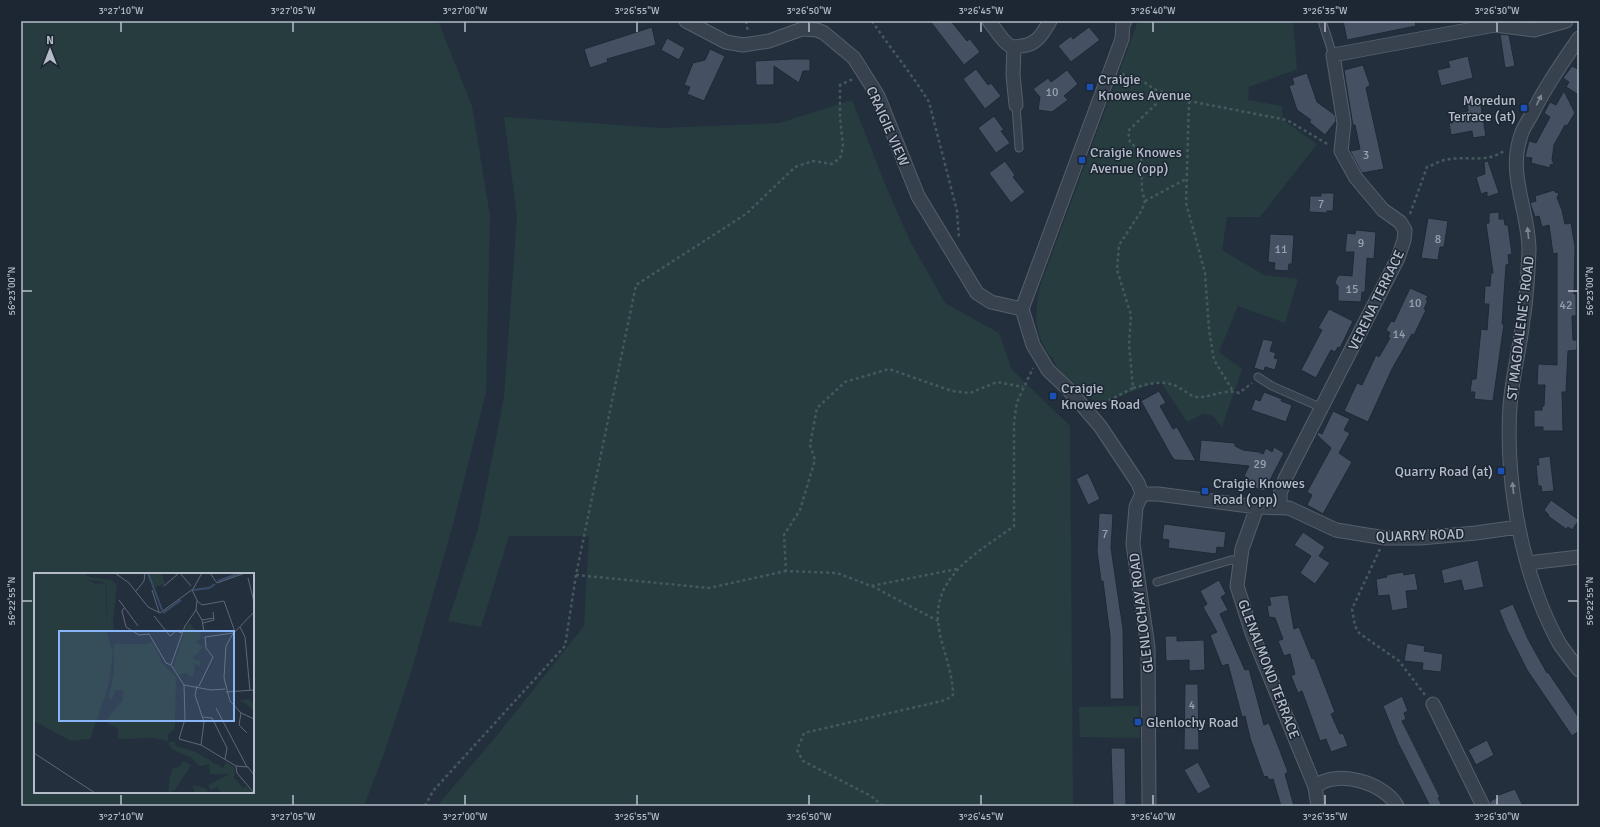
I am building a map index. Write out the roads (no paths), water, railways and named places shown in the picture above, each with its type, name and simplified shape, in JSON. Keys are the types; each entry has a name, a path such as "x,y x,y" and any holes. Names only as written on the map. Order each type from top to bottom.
{"street":[{"name":"CRAIGIE VIEW","path":"686,21 726,42 737,45 758,44 802,29 817,30 824,33 854,58 878,96 918,196 977,293 991,302 1022,309"},
{"path":"989,21 1004,41 1009,46 1014,47 1027,46 1035,42 1040,38 1050,21"},
{"path":"1333,55 1416,38 1495,25 1534,30 1566,21"},
{"path":"1122,22 1122,39 1022,309 1033,345 1048,370 1100,426 1138,483 1142,494 1158,494 1257,507 1280,507"},
{"name":"ST MAGDALENE'S ROAD","path":"1579,38 1544,90 1521,135 1515,161 1516,178 1527,223 1529,250 1523,321 1510,407 1510,462 1518,527 1542,606 1560,644 1579,670"},
{"path":"1014,47 1013,74 1016,105"},
{"name":"VERENA TERRACE","path":"1280,507 1280,494 1285,479 1398,258 1404,240 1405,230 1400,222 1383,210 1356,178 1342,155 1340,146 1344,123 1333,55"},
{"name":"GLENLOCHAY ROAD","path":"1142,494 1136,507 1133,544 1148,647 1150,806"},
{"name":"GLENALMOND TERRACE","path":"1257,507 1239,561 1237,586 1243,610 1315,787 1318,806"},
{"name":"QUARRY ROAD","path":"1280,507 1289,508 1336,530 1385,538 1420,538 1476,533 1518,527"},
{"path":"1528,562 1579,556"},
{"path":"1433,704 1483,806"},
{"path":"1315,787 1320,783 1331,780 1351,779 1373,785 1392,797 1397,806"}],"lane":[{"path":"1322,21 1333,55"},
{"path":"1016,105 1019,148"},
{"path":"1258,377 1272,386 1322,408"},
{"path":"1157,582 1231,560 1239,561"}],"place":[{"name":"Craigie Knowes Avenue","path":"1090,87"},
{"name":"Moredun Terrace (at)","path":"1524,108"},
{"name":"Craigie Knowes Avenue (opp)","path":"1082,160"},
{"name":"Craigie Knowes Road","path":"1053,396"},
{"name":"Quarry Road (at)","path":"1501,471"},
{"name":"Craigie Knowes Road (opp)","path":"1205,491"},
{"name":"Glenlochy Road","path":"1138,722"}]}
